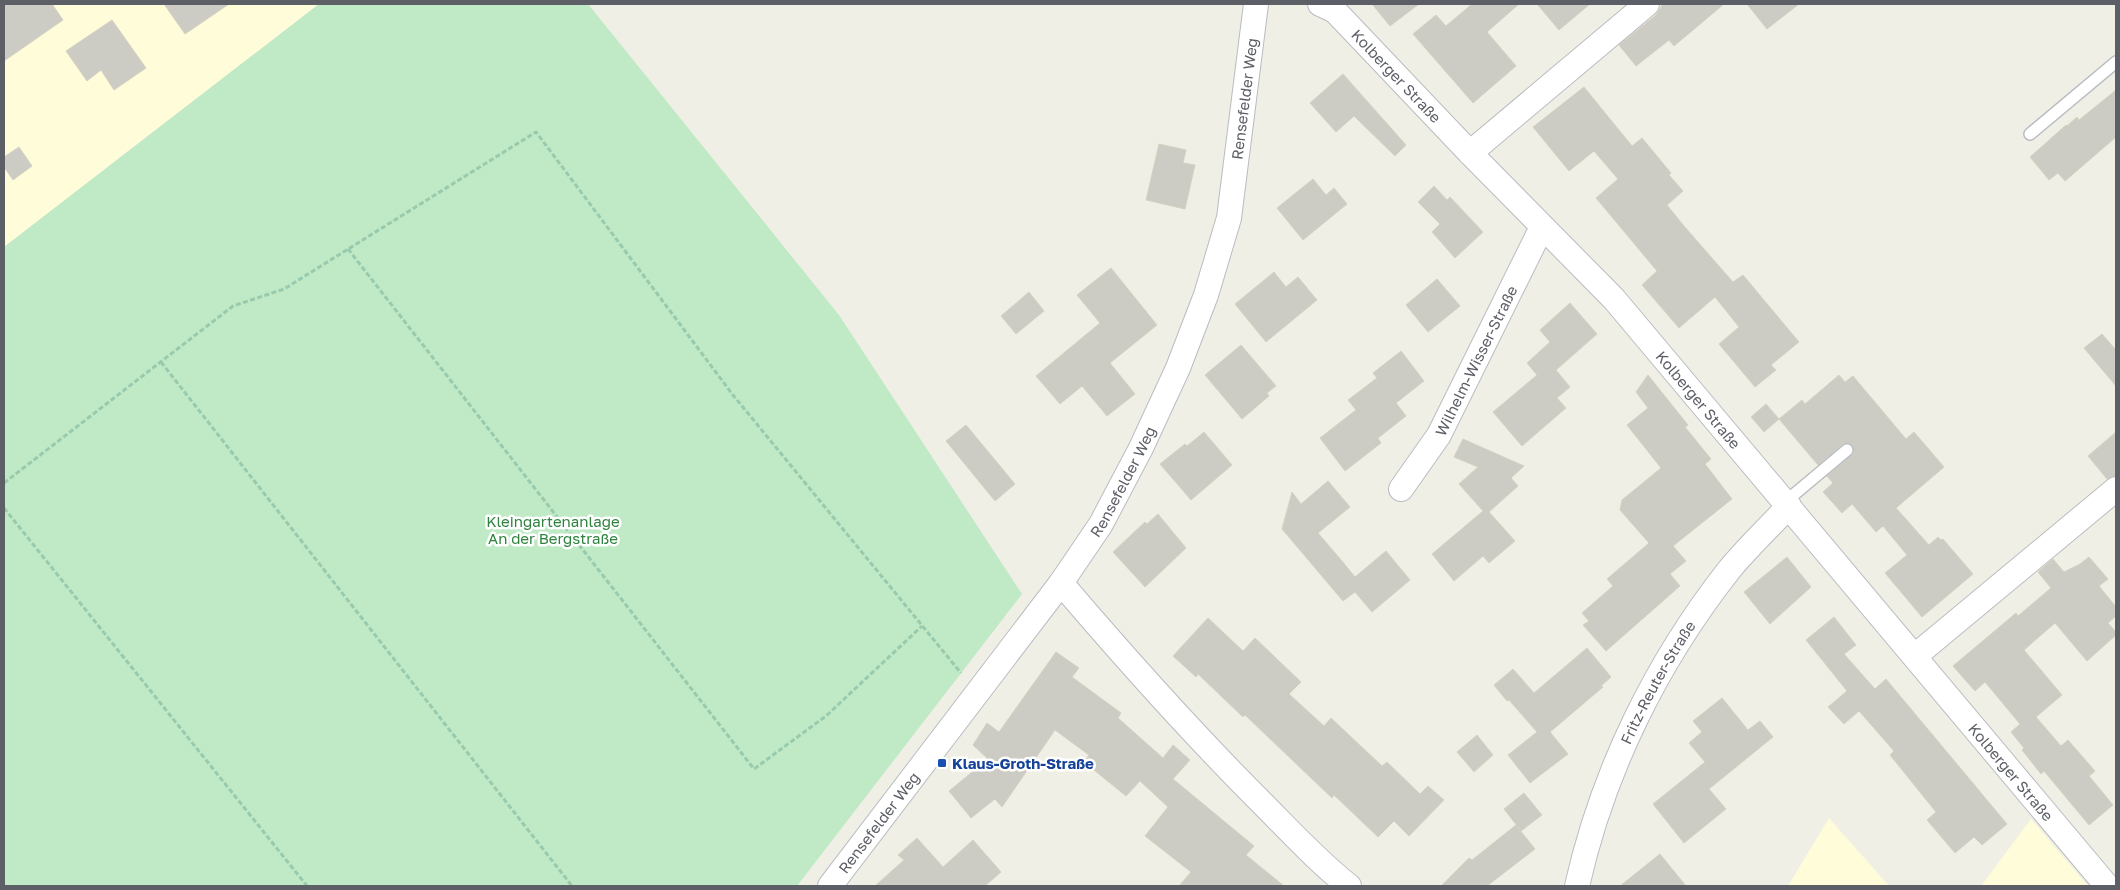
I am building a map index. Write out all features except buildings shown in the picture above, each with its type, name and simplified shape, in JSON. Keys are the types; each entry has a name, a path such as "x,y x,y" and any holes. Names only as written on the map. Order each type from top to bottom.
{"street":[{"name":"Rensefelder Weg","path":"836,884 1061,583 1101,524 1141,448 1178,368 1206,295 1229,218 1256,4"},
{"name":"Kolberger Straße","path":"1320,4 1336,11 1470,153 1614,299 2107,886"},
{"path":"1470,153 1647,4"},
{"name":"Wilhelm-Wisser-Straße","path":"1402,489 1439,435 1542,227"},
{"path":"1915,656 2116,489"},
{"name":"Fritz-Reuter-Straße","path":"1576,886 1596,813 1620,750 1671,651 1730,569 1787,504"},
{"path":"1061,583 1126,659 1227,768 1330,871 1349,886"}],"lane":[{"path":"2030,134 2116,62"},
{"path":"1787,504 1847,450"}],"path":[{"path":"4,484 233,306 284,289 536,132 733,394 977,693"},
{"path":"348,249 754,769 826,716 922,626"},
{"path":"161,362 572,886"},
{"path":"4,508 307,886"}],"shaded area":[{"path":"4,4 319,4 4,247"},
{"path":"1829,818 1889,886 1788,886"},
{"path":"2031,819 2088,886 1981,886"}],"green space":[{"name":"Kleingartenanlage An der Bergstraße","path":"319,4 588,4 839,315 1022,594 797,886 4,886 4,247"}],"place":[{"name":"Klaus-Groth-Straße","path":"942,763"}]}
